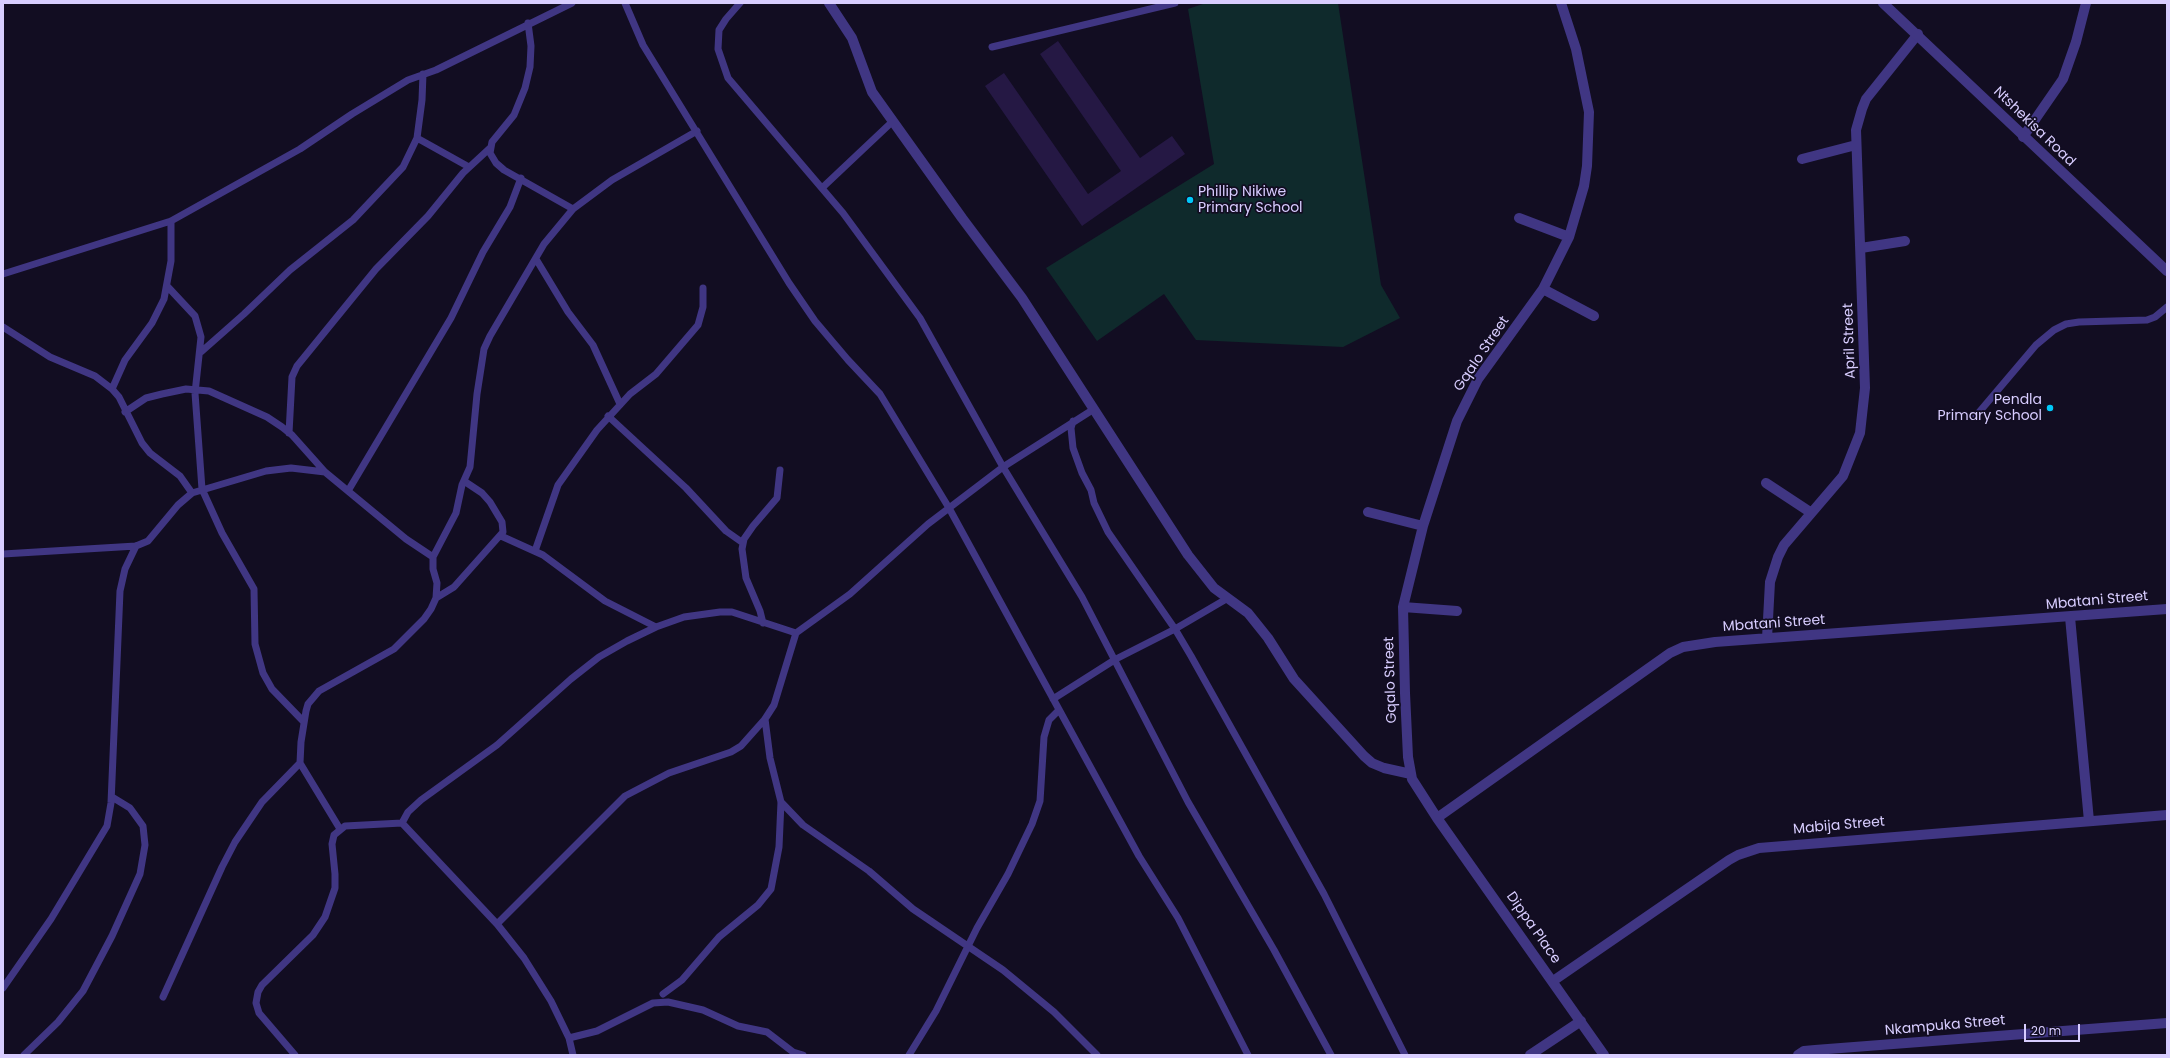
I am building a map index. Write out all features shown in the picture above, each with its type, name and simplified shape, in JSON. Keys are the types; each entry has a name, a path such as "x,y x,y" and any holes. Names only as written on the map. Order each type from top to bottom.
{"street":[{"path":"829,3 852,38 872,92 962,218 1022,298 1188,555 1214,588 1248,613 1268,638 1294,679 1364,756 1384,768 1411,774"},
{"name":"Gqalo Street","path":"1437,818 1411,774 1408,756 1403,607 1423,526 1458,421 1467,399 1478,379 1543,289 1569,237 1579,206 1587,166 1589,112 1576,49 1561,3"},
{"name":"Ntshekisa Road","path":"1883,3 1918,34 2023,137 2167,271"},
{"path":"2023,137 2063,79 2076,42 2086,3"},
{"name":"April Street","path":"1766,638 1770,582 1773,569 1784,545 1810,512 1843,476 1860,434 1865,388 1856,144 1859,117 1866,100 1918,34"},
{"path":"1802,159 1856,144"},
{"path":"1519,218 1569,237"},
{"path":"1861,248 1905,241"},
{"path":"1543,289 1594,316"},
{"path":"1766,483 1810,512"},
{"path":"1368,512 1423,526"},
{"path":"1403,607 1457,611"},
{"name":"Mbatani Street","path":"1437,818 1670,653 1699,644 2167,609"},
{"path":"2070,617 2089,821"},
{"name":"Mabija Street","path":"1553,981 1729,860 1748,851 1773,845 2167,815"},
{"name":"Dippa Place","path":"1437,818 1604,1055"},
{"path":"1530,1055 1581,1021"},
{"name":"Nkampuka Street","path":"1798,1055 1804,1051 1815,1050 2167,1023"}],"lane":[{"path":"625,3 643,45 789,283 815,321 848,360 880,394 949,508 1059,710 1076,737 1139,856 1178,918 1248,1055"},
{"path":"740,3 726,19 719,30 718,50 724,72 822,188 876,256 920,318 1003,466 1082,597 1116,659 1188,802 1274,950 1331,1055"},
{"path":"992,46 1175,3"},
{"path":"3,274 171,221 300,149 352,114 408,80 436,70 568,4"},
{"path":"289,432 292,377 297,366 376,269 428,216 469,167 490,148 514,114 525,88 530,67 531,46 528,23"},
{"path":"201,352 290,270 353,220 403,167 413,150 417,138 422,100 422,74"},
{"path":"822,188 893,121"},
{"path":"340,829 300,763 303,721 308,704 319,691 394,649 424,619 436,598 437,582 433,569 433,557 456,513 464,481 472,460 477,394 484,349 492,332 544,244 573,209 612,180 697,131"},
{"path":"417,138 469,167"},
{"path":"490,148 492,158 504,170 521,178 573,209"},
{"path":"348,491 451,318 483,252 510,207 521,178"},
{"path":"112,389 125,360 162,306 171,261 171,221"},
{"path":"536,259 568,312 593,345 620,404"},
{"path":"167,286 195,316 201,337 201,352 195,389 202,489 222,533 254,589 255,644 263,673 272,688 303,721"},
{"path":"535,552 558,485 608,416 656,374 698,325 703,307 703,288"},
{"path":"1975,417 2036,346 2054,330 2066,324 2079,322 2147,320 2155,317 2167,307"},
{"path":"3,327 50,357 95,376 112,389 119,397 125,412 142,443 150,453 180,476 192,493"},
{"path":"125,412 146,398 195,389 208,391 267,417 289,432 325,472 406,539 433,557"},
{"path":"497,924 625,796 669,773 735,750 765,719 777,698 796,633 850,594 928,524 1003,466 1094,409"},
{"path":"608,416 686,488 726,531 742,543"},
{"path":"1073,421 1071,428 1073,448 1082,473 1091,490 1094,503 1108,532 1175,629 1324,894 1405,1055"},
{"path":"3,554 136,546 148,540 178,505 192,493 202,489 266,471 292,468 325,472"},
{"path":"763,623 743,566 742,543 753,526 775,502 780,487 780,470"},
{"path":"436,598 454,588 501,536 503,529 502,522 482,492 464,481"},
{"path":"501,536 535,552 605,601 656,627"},
{"path":"3,988 51,919 107,826 112,797 120,591 126,569 136,546"},
{"path":"1053,699 1116,659 1175,629 1228,598"},
{"path":"402,823 408,812 421,800 496,745 570,679 599,657 656,627 684,617 720,612 732,612 796,633"},
{"path":"909,1055 936,1011 968,947 1011,868 1032,824 1040,801 1044,737 1049,720 1059,710"},
{"path":"664,994 682,980 719,937 758,905 768,894 772,884 779,847 781,802 770,758 765,719"},
{"path":"163,997 222,867 235,842 262,802 300,763"},
{"path":"24,1055 58,1022 83,990 112,936 140,874 145,845 142,826 130,808 112,797"},
{"path":"781,802 803,825 869,871 913,910 1003,970 1054,1012 1097,1055"},
{"path":"295,1055 259,1013 256,997 262,985 313,935 326,917 334,888 335,874 332,844 334,835 345,826 402,823 497,924 524,958 551,1001 569,1038 573,1055"},
{"path":"569,1038 597,1031 653,1003 668,1002 703,1010 738,1026 767,1032 793,1052 803,1055"}],"green space":[{"path":"1206,3 1338,3 1381,285 1400,318 1343,347 1196,340 1164,294 1097,341 1046,268 1214,164 1188,9"}],"building":[{"path":"1058,41 1140,158 1172,136 1185,154 1082,226 985,86 1004,73 1088,194 1121,171 1040,54"}],"place":[{"name":"Phillip Nikiwe Primary School","path":"1190,200"},
{"name":"Pendla Primary School","path":"2050,408"}]}
